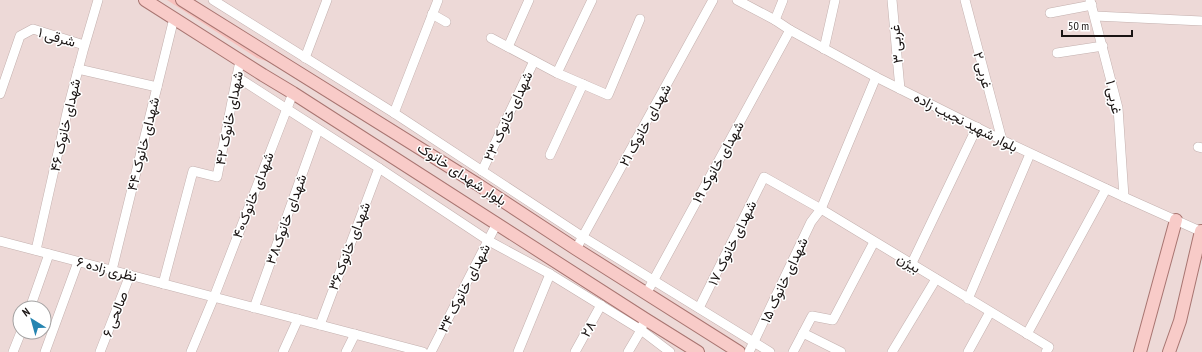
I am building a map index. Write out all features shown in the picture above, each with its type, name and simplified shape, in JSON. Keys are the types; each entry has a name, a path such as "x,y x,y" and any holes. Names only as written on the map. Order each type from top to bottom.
{"main road":[{"name":"بلوار شهدای خانوک","path":"145,0 497,223 643,325 698,352"},
{"name":"بلوار شهدای خانوک","path":"182,0 327,89 739,352"},
{"path":"1140,352 1176,220"},
{"path":"1169,352 1180,321 1201,231"}],"street":[{"name":"۴۶ شهدای خانوک","path":"36,250 68,108 84,45 98,0"},
{"path":"213,0 394,113 583,237 770,352"},
{"path":"305,58 327,0"},
{"path":"394,113 438,0"},
{"path":"508,47 529,0"},
{"path":"557,73 592,0"},
{"name":"شهدای خانوک ۲۱","path":"576,249 713,0"},
{"name":"بلوار شهید نجیب زاده","path":"737,0 876,77 1030,154 1201,231"},
{"path":"775,20 783,0"},
{"path":"824,49 835,0"},
{"name":"غربی ۳","path":"892,0 900,89"},
{"name":"غربی ۲","path":"965,0 1002,140"},
{"path":"1050,13 1091,3"},
{"name":"غربی ۱","path":"1091,3 1118,108 1124,197"},
{"path":"432,14 446,22"},
{"path":"1095,16 1202,21"},
{"name":"۴۴ شهدای خانوک","path":"112,270 174,18"},
{"path":"491,38 557,73 608,95 640,19"},
{"name":"شرقی ۱","path":"0,94 20,36 33,29 84,45"},
{"name":"شهدای خانوک ۱۹","path":"646,294 790,30"},
{"path":"1057,53 1103,46"},
{"name":"شهدای خانوک ۴۲","path":"163,284 193,171 217,177 240,61"},
{"name":"شهدای خانوک ۲۳","path":"482,171 534,61"},
{"path":"78,69 157,87"},
{"path":"237,77 489,241 550,274 601,305 643,325 670,352"},
{"path":"327,89 335,77"},
{"name":"شهدای خانوک ۱۵","path":"750,352 812,222 821,209 876,77"},
{"path":"550,155 583,84"},
{"name":"شهدای خانوک۴۰","path":"191,352 214,297 293,93"},
{"path":"912,265 977,127"},
{"name":"شهدای خانوک۳۸","path":"254,308 318,130"},
{"path":"429,154 437,142"},
{"path":"968,299 1030,154"},
{"name":"شهدای خانوک۳۶","path":"320,325 379,168"},
{"name":"بیژن","path":"764,177 821,209 1049,347 1046,352"},
{"name":"شهدای خانوک ۱۷","path":"699,308 764,177"},
{"path":"1027,334 1106,189"},
{"path":"532,220 538,208"},
{"name":"۳۴ شهدای خانوک","path":"431,352 497,223"},
{"name":"نظری زاده ۶","path":"0,241 423,352"},
{"path":"793,352 812,316 833,320 874,242"},
{"path":"33,300 49,254"},
{"path":"45,352 78,262"},
{"path":"518,352 550,274"},
{"name":"۶ صالحی","path":"100,352 130,275"},
{"path":"892,352 936,279"},
{"name":"۲۸","path":"575,352 601,305"},
{"path":"968,352 990,312"},
{"path":"282,352 298,319"},
{"path":"628,352 643,325"},
{"path":"803,333 841,352"},
{"path":"346,352 355,334"},
{"path":"14,352 18,340"}],"shaded area":[{"path":"167,0 175,0 269,62 257,58"}]}
